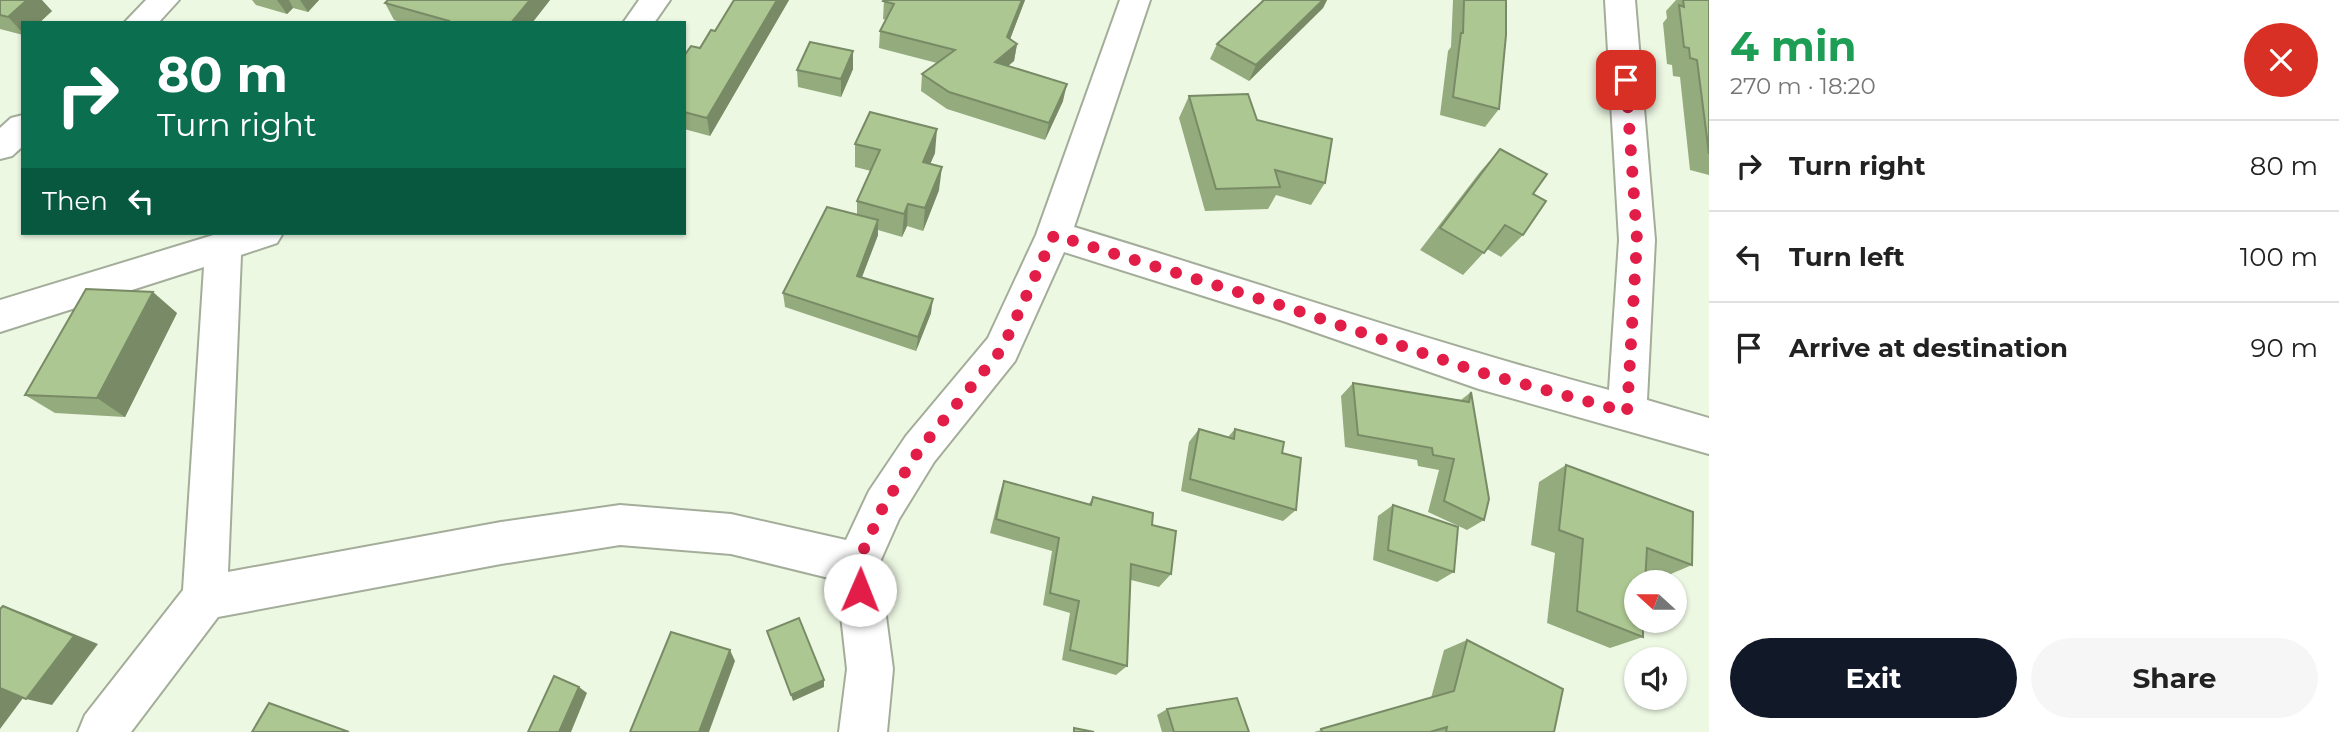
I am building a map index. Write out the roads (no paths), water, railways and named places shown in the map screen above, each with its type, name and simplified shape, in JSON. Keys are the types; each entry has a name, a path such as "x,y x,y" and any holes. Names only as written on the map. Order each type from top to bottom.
{"street":[{"path":"141,21 164,0"},
{"path":"639,21 655,0"},
{"path":"863,732 870,669 857,564 884,505 920,449 1002,349 1054,235 1135,0"},
{"path":"1620,0 1637,240 1627,412"},
{"path":"0,147 21,129"},
{"path":"0,316 259,235"},
{"path":"1054,235 1283,306 1479,372 1709,436"},
{"path":"102,732 205,598 223,247"},
{"path":"205,598 501,542 620,525 731,534 857,564"}]}
